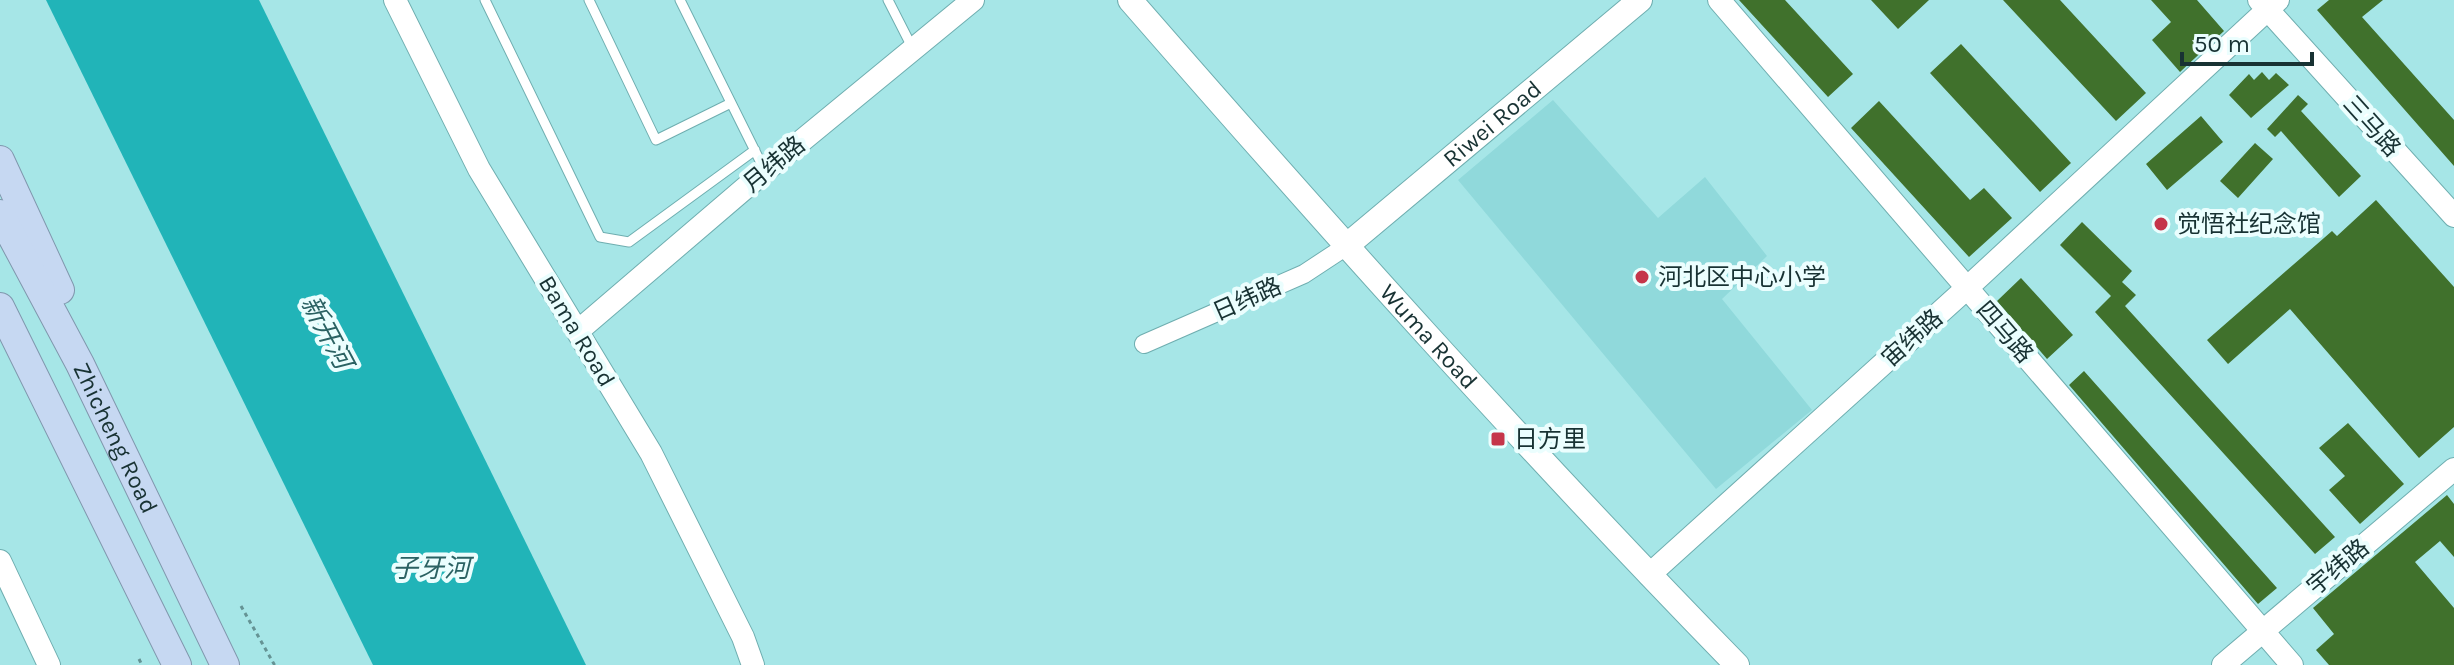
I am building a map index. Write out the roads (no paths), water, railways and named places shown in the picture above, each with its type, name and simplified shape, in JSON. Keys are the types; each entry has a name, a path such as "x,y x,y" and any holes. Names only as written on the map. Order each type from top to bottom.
{"highway":[{"path":"0,160 60,290 80,364"},
{"name":"Zhicheng Road","path":"0,214 80,364 225,665"},
{"name":"Zhicheng Road","path":"0,307 177,665"},
{"path":"0,329 43,392"}],"main road":[{"name":"Wuma Road","path":"1130,0 1345,247 1649,575 1737,665"},
{"name":"Riwei Road","path":"1345,247 1640,0"}],"street":[{"name":"Bama Road","path":"395,0 479,169 651,453 743,637 753,665"},
{"name":"月纬路","path":"578,331 760,161 913,49 973,0"},
{"name":"四马路","path":"1719,0 2292,665"},
{"name":"宙纬路","path":"1649,575 1967,288 2268,3"},
{"name":"三马路","path":"2268,3 2454,216"},
{"name":"日纬路","path":"1144,344 1304,274 1345,247"},
{"name":"宇纬路","path":"2223,665 2454,469"},
{"path":"0,561 49,665"}],"lane":[{"path":"485,0 600,237 629,242 760,161 680,0"},
{"path":"589,0 656,140 731,103"},
{"path":"888,0 913,49"}],"water":[{"name":"子牙河","path":"46,0 259,0 586,665 373,665"}],"place":[{"name":"觉悟社纪念馆","path":"2161,224"},
{"name":"河北区中心小学","path":"1642,277"},
{"name":"日方里","path":"1498,439"}],"water label":[{"name":"新开河","path":"327,332"}]}
